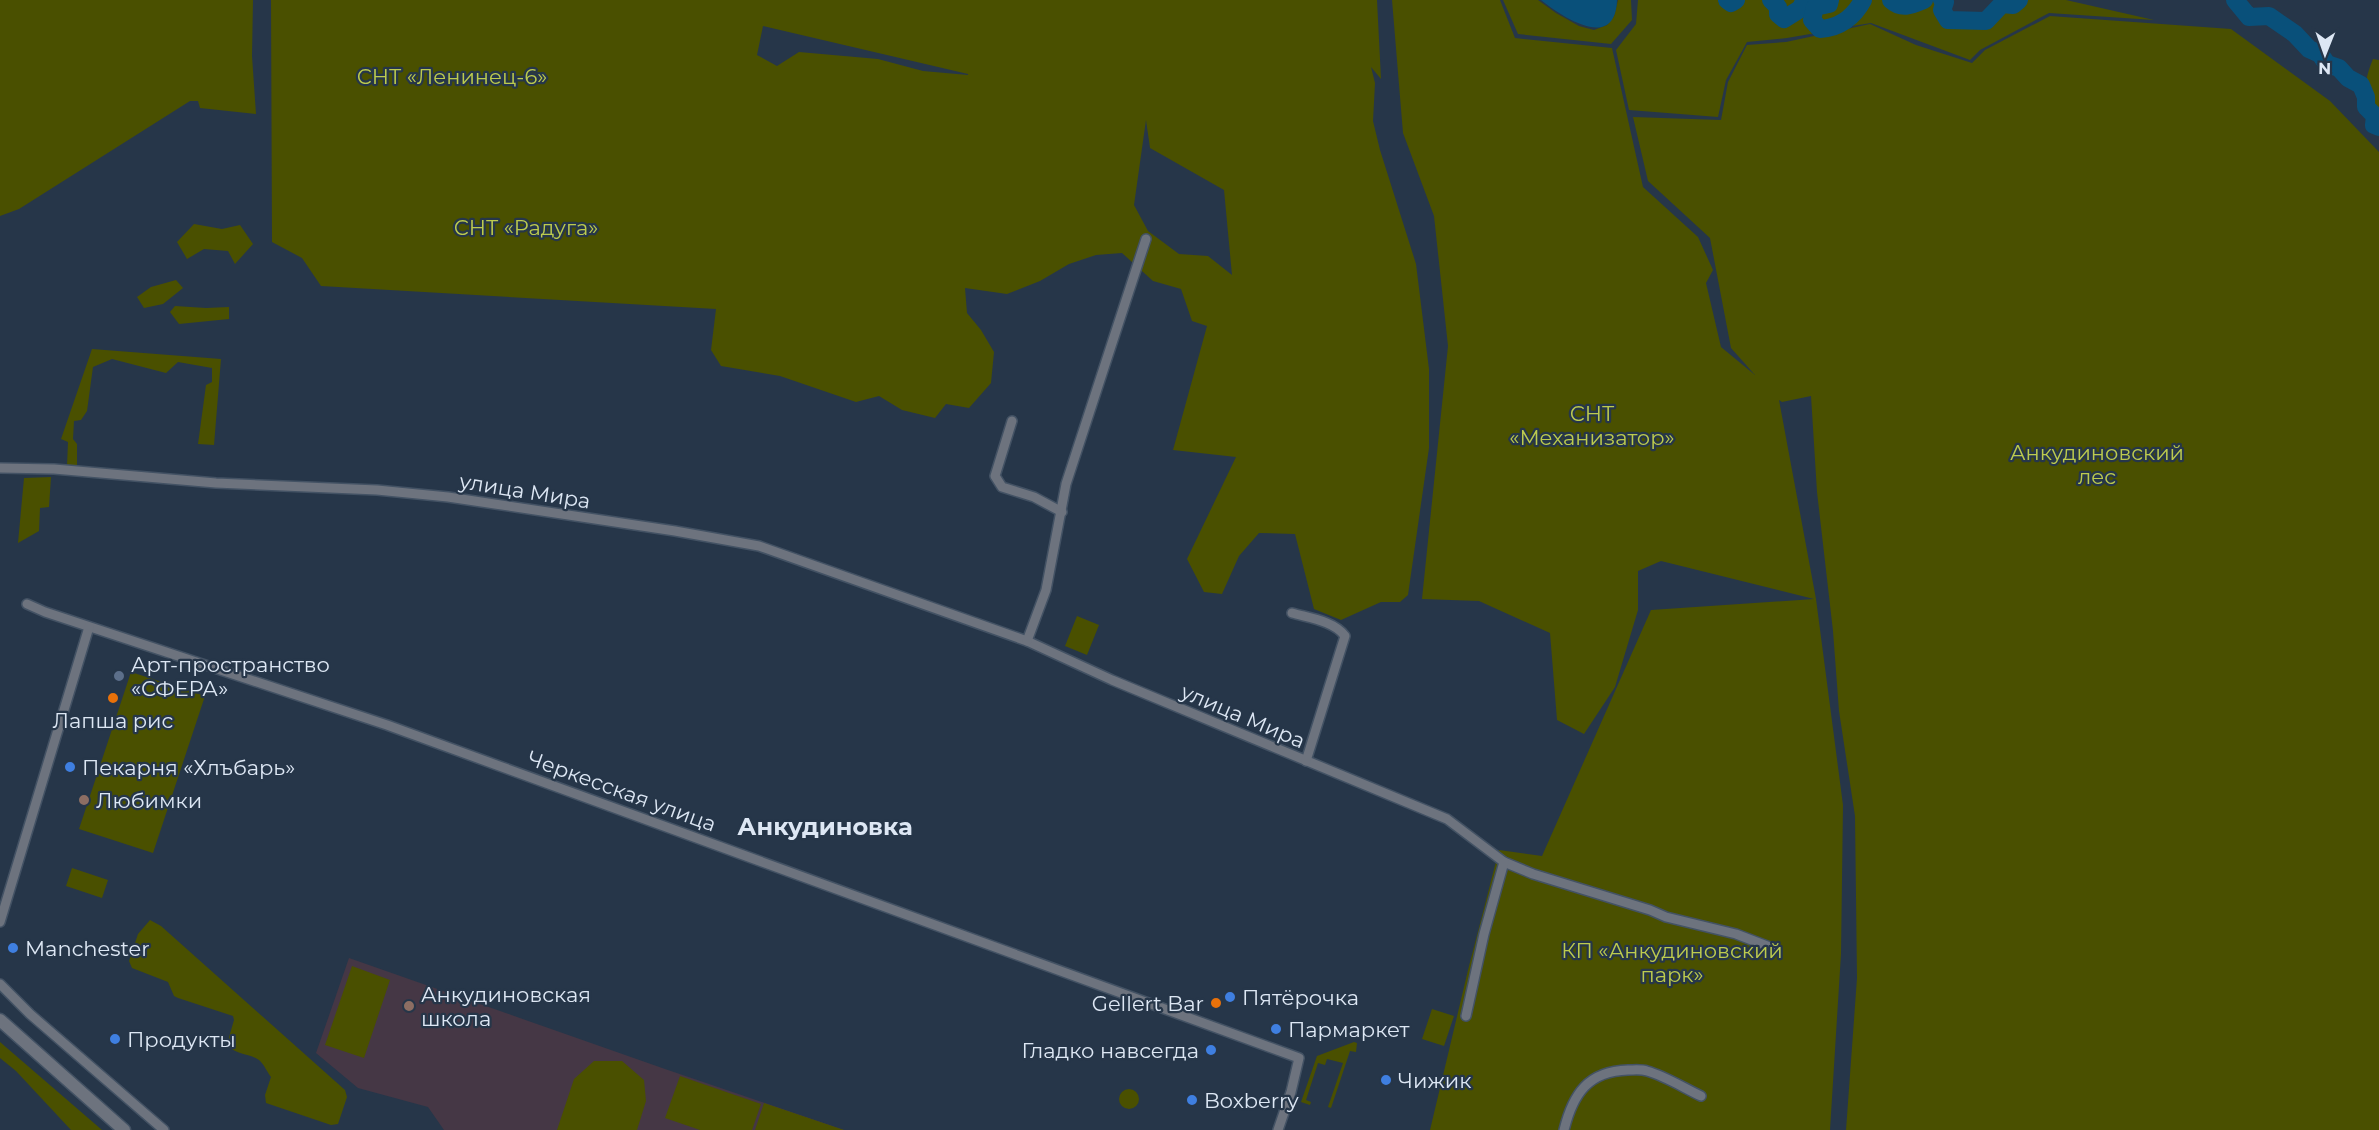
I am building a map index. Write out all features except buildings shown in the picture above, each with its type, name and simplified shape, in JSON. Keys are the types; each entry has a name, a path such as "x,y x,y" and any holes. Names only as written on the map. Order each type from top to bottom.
{"street":[{"path":"1027,641 1046,590 1066,484 1146,239"},
{"path":"1012,421 995,476 997,482 1002,487 1034,497 1062,512"},
{"name":"улица Мира","path":"0,468 54,469 216,483 377,490 448,497 759,546 1027,641 1112,680 1447,819 1504,862 1533,874 1666,917 1736,934 1775,949"},
{"name":"Черкесская улица","path":"27,604 89,627 387,724 1299,1058 1291,1092 1278,1130"},
{"path":"1292,613 1330,625 1345,636 1306,762"},
{"path":"0,922 89,627"},
{"path":"1466,1016 1484,934 1504,862"},
{"path":"0,984 30,1014 164,1130"},
{"path":"0,1020 124,1130"},
{"path":"1564,1130 1570,1107 1581,1089 1596,1077 1614,1071 1646,1070 1701,1096"}],"shaded area":[{"name":"Анкудиновская школа","path":"349,958 844,1130 444,1130 428,1107 358,1088 316,1053"}],"green space":[{"path":"0,0 253,0 252,56 256,114 200,108 198,101 190,101 19,209 0,216"},
{"path":"271,0 1377,0 1381,79 1371,67 1375,83 1373,121 1416,264 1429,369 1429,448 1408,595 1400,602 1381,602 1341,620 1314,609 1295,534 1259,533 1239,556 1222,594 1204,592 1187,559 1236,457 1173,450 1207,326 1192,321 1181,289 1153,281 1122,253 1096,255 1069,264 1040,281 1007,294 965,288 967,313 981,330 994,352 991,383 969,408 946,404 935,418 902,410 879,396 856,402 780,376 721,366 711,350 716,309 321,286 302,258 272,242","holes":["763,26 968,74 968,75 923,71 878,59 799,52 777,66 757,55","1146,120 1150,148 1224,190 1232,275 1208,256 1179,254 1148,231 1134,205"]},
{"name":"Анкудиновский лес","path":"1392,0 1500,0 1515,38 1612,48 1643,187 1698,237 1713,270 1706,283 1721,347 1755,375 1731,348 1710,238 1648,181 1633,117 1721,120 1728,82 1747,45 1786,42 1870,24 1916,45 1972,63 1985,50 2050,16 2231,29 2330,101 2379,152 2379,1130 1846,1130 1857,978 1855,816 1839,711 1833,631 1817,492 1811,396 1782,402 1779,400 1816,599 1843,805 1841,954 1830,1130 1430,1130 1499,850 1542,856 1651,610 1814,599 1661,561 1638,571 1638,610 1615,687 1584,734 1557,720 1550,633 1479,601 1422,599 1448,346 1434,216 1403,133"},
{"path":"1503,0 1538,0 1579,26 1594,30 1607,25 1614,16 1618,0 1631,0 1632,20 1611,44 1518,34"},
{"path":"1638,0 1722,0 1730,7 1738,4 1740,0 1764,0 1774,8 1774,15 1782,23 1798,15 1810,0 1822,0 1810,7 1808,23 1816,33 1747,42 1726,80 1718,117 1629,110 1616,50 1636,24"},
{"path":"1776,0 1800,0 1796,6 1784,11 1783,6"},
{"path":"1834,0 1858,0 1852,11 1829,24 1819,18 1821,10 1834,6"},
{"path":"1869,0 1886,0 1903,10 1914,9 1932,1 1941,3 1939,12 1945,23 1987,24 2004,8 2015,8 2024,0 2066,0 2154,20 2049,13 1980,50 1970,60 1871,23 1840,28 1863,11"},
{"path":"2373,59 2379,60 2379,112 2373,105 2366,87"},
{"path":"194,224 222,229 240,225 253,244 235,264 228,251 204,249 187,259 177,242"},
{"path":"176,280 183,288 163,304 144,308 137,297 151,287"},
{"path":"175,306 229,307 229,319 179,324 170,312"},
{"path":"92,349 221,359 214,445 198,444 206,385 212,382 212,368 178,362 166,373 112,359 93,367 87,411 81,420 74,421 73,439 77,444 77,465 67,466 68,442 61,439"},
{"path":"51,477 49,507 40,508 39,531 18,543 24,478"},
{"path":"1077,616 1099,625 1087,655 1065,646"},
{"path":"131,672 205,696 153,853 79,829"},
{"path":"72,868 108,880 102,898 66,886"},
{"path":"150,920 161,926 345,1090 347,1097 338,1124 331,1125 266,1103 265,1095 271,1077 264,1066 259,1060 230,1048 227,1044 234,1020 233,1016 178,998 174,996 168,982 132,968 129,961 138,934"},
{"path":"352,966 390,980 364,1058 325,1045"},
{"path":"1432,1009 1454,1016 1444,1046 1422,1039"},
{"path":"0,1042 102,1130 71,1130 16,1071 0,1058"},
{"path":"1354,1042 1357,1043 1356,1052 1350,1051 1331,1108 1328,1107 1343,1063 1327,1059 1325,1065 1318,1063 1306,1100 1311,1102 1310,1105 1301,1102 1317,1056"},
{"path":"594,1061 622,1061 644,1080 646,1101 637,1130 557,1130 574,1079"},
{"path":"680,1076 761,1104 752,1130 700,1130 665,1118"},
{"path":"1129,1089 1136,1092 1139,1099 1136,1106 1129,1109 1122,1106 1119,1099 1122,1092"},
{"path":"764,1103 844,1130 755,1130"}],"water":[{"path":"1541,0 1617,0 1614,16 1607,25 1597,28 1573,21"}],"waterway":[{"path":"1727,0 1731,3 1736,0"},
{"path":"1771,0 1778,7 1778,14 1784,19 1800,9 1805,0"},
{"path":"1830,0 1829,4 1815,7 1812,20 1820,29 1840,24 1855,12 1863,0"},
{"path":"1891,0 1903,6 1924,0"},
{"path":"1942,0 1945,2 1942,10 1948,20 1986,21 2002,4 2013,5 2019,0"},
{"path":"2235,0 2249,17 2269,16 2295,34 2309,49 2320,54 2327,64 2339,68 2348,78 2361,85 2366,97 2366,107 2375,116 2374,125 2379,127"}],"place":[{"name":"Арт-пространство «СФЕРА»","path":"119,676"},
{"name":"Лапша рис","path":"113,698"},
{"name":"Пекарня «Хлъбарь»","path":"70,767"},
{"name":"Любимки","path":"84,800"},
{"name":"Manchester","path":"13,948"},
{"name":"Пятёрочка","path":"1230,997"},
{"name":"Gellert Bar","path":"1216,1003"},
{"name":"Анкудиновская школа","path":"409,1006"},
{"name":"Пармаркет","path":"1276,1029"},
{"name":"Продукты","path":"115,1039"},
{"name":"Гладко навсегда","path":"1211,1050"},
{"name":"Чижик","path":"1386,1080"},
{"name":"Boxberry","path":"1192,1100"}],"district":[{"name":"Анкудиновка","path":"825,826"}],"park label":[{"name":"СНТ «Ленинец-6»","path":"452,76"},
{"name":"СНТ «Радуга»","path":"526,227"},
{"name":"СНТ «Механизатор»","path":"1592,425"},
{"name":"КП «Анкудиновский парк»","path":"1672,962"}]}
